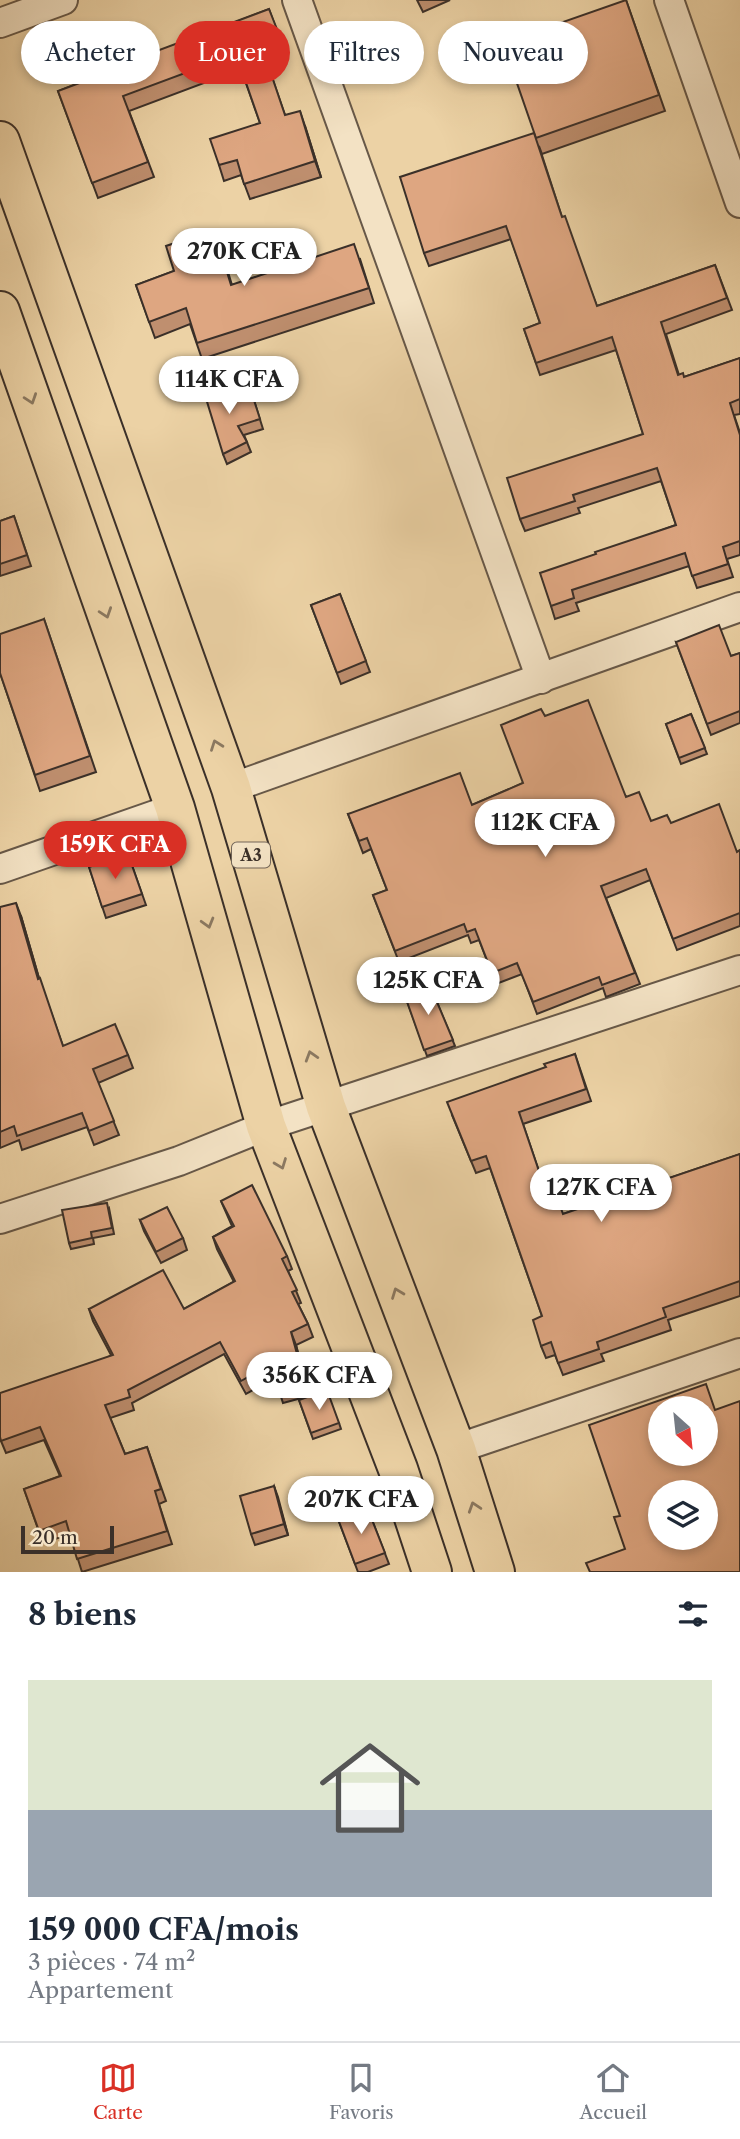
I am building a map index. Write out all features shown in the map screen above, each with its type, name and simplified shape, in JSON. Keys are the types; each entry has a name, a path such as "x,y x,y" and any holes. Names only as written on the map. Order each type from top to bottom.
{"highway":[{"name":"A3","path":"0,141 231,788 326,1107 456,1449 495,1572"},
{"path":"0,311 175,807 266,1126 398,1469 432,1572"}],"street":[{"path":"0,23 64,0"},
{"path":"297,0 541,679"},
{"path":"669,0 740,203"},
{"path":"231,788 740,607"},
{"path":"0,869 175,807"},
{"path":"0,1219 178,1161 266,1126 740,970"},
{"path":"456,1449 740,1353"}],"building":[{"path":"626,0 659,95 536,138 517,84 588,84 588,21 566,21"},
{"path":"269,9 274,21 237,21"},
{"path":"174,44 174,77 160,82 160,50"},
{"path":"77,84 155,84 123,96 148,162 92,183 58,91"},
{"path":"246,84 275,84 285,115 300,111 315,161 244,184 237,160 219,165 210,139 260,123"},
{"path":"534,133 562,217 565,216 597,306 715,265 727,298 661,322 678,375 683,373 684,377 740,358 740,399 730,403 740,435 740,541 723,547 728,564 692,576 685,553 572,590 574,598 551,606 540,573 676,525 657,468 573,495 575,501 520,519 507,478 643,434 612,337 536,363 524,329 540,323 506,226 424,253 400,177"},
{"path":"214,230 231,285 354,244 369,288 197,343 186,308 149,322 136,285 174,271 166,246"},
{"path":"212,378 225,402 252,394 260,419 238,426 247,442 223,454 201,382"},
{"path":"14,516 27,555 0,564 0,521"},
{"path":"340,594 366,661 337,673 311,605"},
{"path":"44,619 90,756 35,775 0,673 0,634"},
{"path":"719,625 731,656 740,653 740,711 707,724 676,642"},
{"path":"588,700 626,797 639,792 651,821 667,815 671,823 719,804 737,852 740,850 740,913 673,939 646,869 601,886 635,973 602,985 599,977 533,1002 517,963 492,973 475,929 467,932 464,924 395,951 373,895 387,890 367,838 359,841 348,814 460,773 472,805 523,783 501,725 541,709 545,716"},
{"path":"691,714 705,748 679,758 666,724"},
{"path":"128,854 142,894 102,907 89,867"},
{"path":"16,903 38,979 40,978 63,1046 115,1024 128,1055 93,1069 114,1121 89,1131 82,1113 17,1136 14,1126 0,1132 0,907"},
{"path":"429,983 453,1040 424,1050 404,993"},
{"path":"575,1054 586,1089 519,1112 542,1180 550,1177 563,1214 740,1154 740,1281 663,1308 666,1317 597,1342 599,1349 558,1363 551,1342 541,1346 533,1320 542,1316 486,1156 471,1161 447,1102"},
{"path":"252,1185 287,1256 282,1259 297,1290 292,1292 308,1324 291,1332 305,1383 278,1390 271,1364 241,1381 220,1342 128,1390 130,1397 105,1405 125,1454 147,1447 161,1489 155,1491 167,1531 77,1559 66,1521 39,1531 24,1489 61,1476 40,1427 1,1441 0,1393 113,1355 89,1309 163,1270 184,1309 235,1281 213,1237 234,1226 221,1201"},
{"path":"107,1203 112,1228 91,1232 92,1238 69,1243 62,1210"},
{"path":"167,1207 183,1238 156,1252 140,1220"},
{"path":"706,1384 710,1396 672,1396"},
{"path":"327,1390 339,1423 311,1433 299,1400"},
{"path":"740,1401 740,1572 590,1572 586,1563 625,1549 614,1517 620,1516 589,1425 648,1404 648,1466 718,1466 718,1409"},
{"path":"274,1486 284,1524 251,1534 240,1496"},
{"path":"367,1507 385,1553 355,1564 338,1519"}]}
